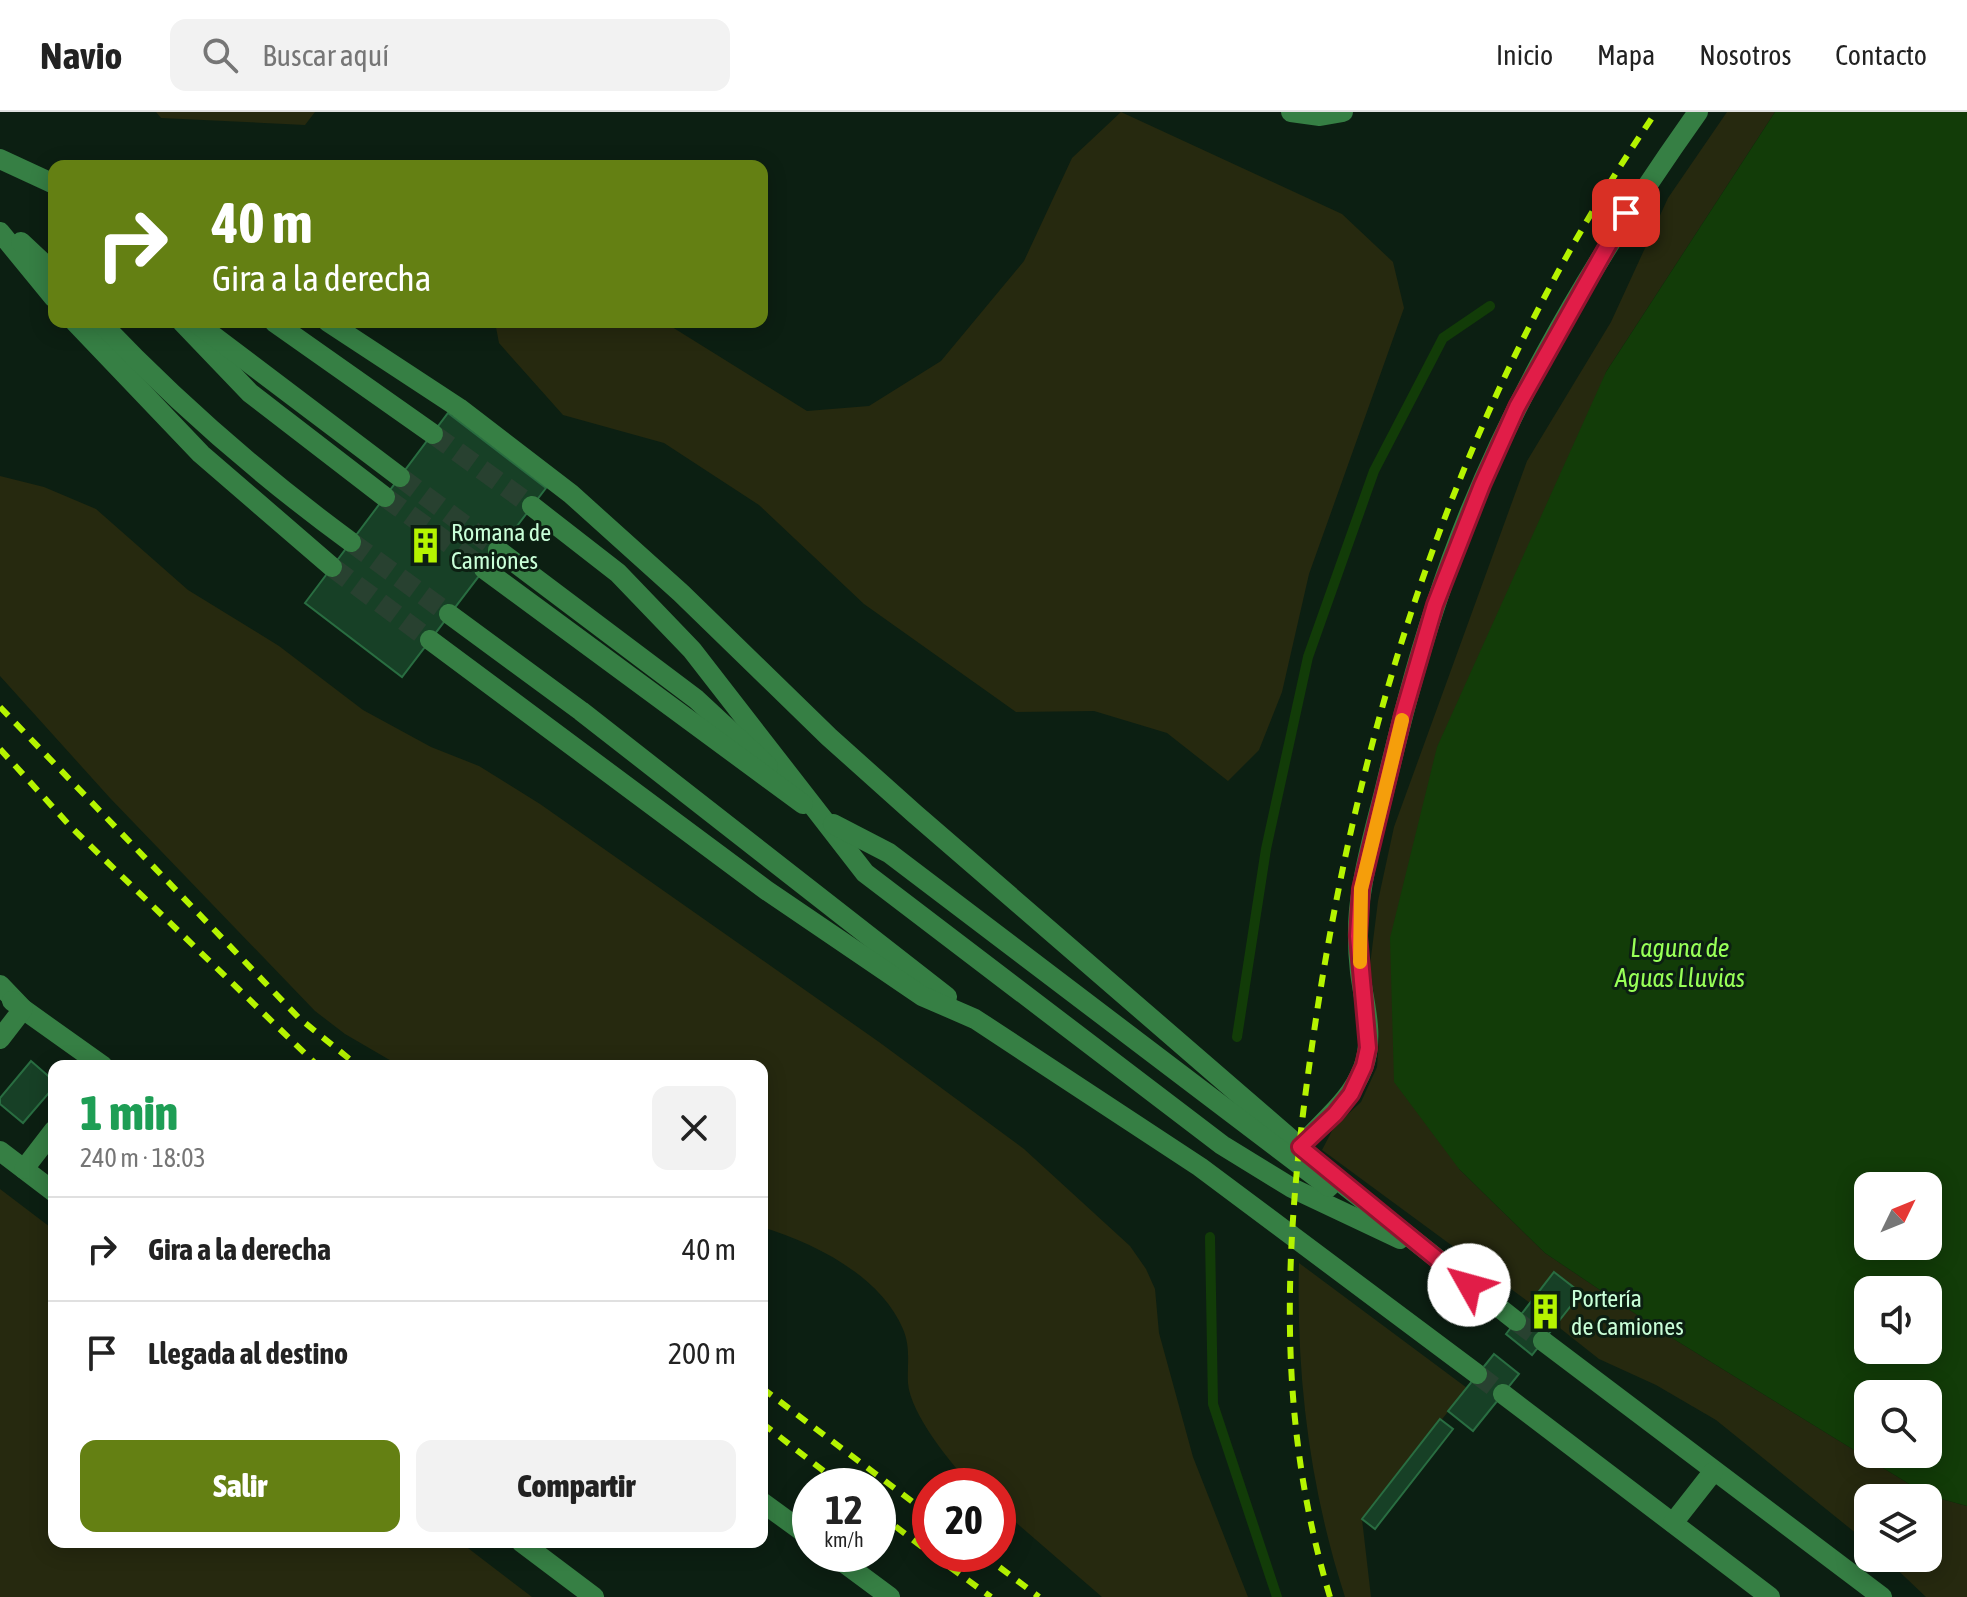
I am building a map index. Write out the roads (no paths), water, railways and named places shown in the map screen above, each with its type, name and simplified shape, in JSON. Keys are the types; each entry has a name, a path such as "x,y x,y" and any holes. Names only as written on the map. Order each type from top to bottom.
{"lane":[{"path":"1291,112 1320,116 1343,112"},
{"path":"1300,1147 1351,1094 1364,1066 1368,1048 1358,936 1361,889 1403,715 1435,605 1482,485 1517,407 1626,213 1698,112"},
{"path":"0,159 48,181"},
{"path":"0,224 48,268"},
{"path":"0,232 48,291"},
{"path":"81,328 201,454 332,567"},
{"path":"106,328 202,423 351,542"},
{"path":"188,328 250,393 385,497"},
{"path":"203,328 400,477"},
{"path":"283,328 433,434"},
{"path":"337,328 459,408 571,494 681,593 829,737 1300,1147 1516,1321"},
{"path":"532,506 618,573 656,611 726,691 865,873 1222,1145 1292,1188 1423,1249"},
{"path":"498,550 696,699 826,820"},
{"path":"484,569 826,820 889,853 1313,1176 1423,1249"},
{"path":"449,614 581,711 975,1019 1200,1167 1477,1374"},
{"path":"430,640 779,899 922,996 975,1019"},
{"path":"0,985 23,1009"},
{"path":"0,995 95,1060"},
{"path":"0,1039 23,1009"},
{"path":"24,1169 48,1138"},
{"path":"0,1151 48,1187"},
{"path":"1543,1341 1882,1597"},
{"path":"1503,1394 1770,1597"},
{"path":"1673,1523 1713,1472"},
{"path":"768,1506 792,1524"},
{"path":"529,1548 594,1597"},
{"path":"856,1572 890,1597"}],"water":[{"name":"Laguna de Aguas Lluvias","path":"1775,112 1967,112 1967,1506 1942,1499 1942,1484 1909,1484 1883,1468 1942,1468 1942,1380 1854,1380 1854,1450 1664,1333 1545,1253 1459,1169 1394,1082 1390,938 1437,747 1606,372"}],"waterway":[{"path":"1237,1037 1266,849 1308,657 1374,471 1443,338 1490,306"},
{"path":"1210,1237 1213,1404 1277,1597"}],"tunnel":[{"path":"433,434 532,506"},
{"path":"400,477 498,550"},
{"path":"385,497 484,569"},
{"path":"351,542 449,614"},
{"path":"332,567 430,640"},
{"path":"1516,1321 1543,1341"},
{"path":"1477,1374 1503,1394"}],"railway":[{"path":"1330,1597 1312,1528 1300,1459 1290,1323 1291,1254 1312,1046 1332,921 1359,798 1391,677 1430,559 1475,443 1528,329 1588,219 1656,112"},
{"path":"0,707 299,1018 351,1060"},
{"path":"0,749 71,827 312,1060"},
{"path":"768,1393 912,1501"},
{"path":"768,1428 820,1468"},
{"path":"896,1527 912,1539"},
{"path":"957,1572 991,1597"},
{"path":"1006,1572 1039,1597"}],"place":[{"name":"Romana de Camiones","path":"425,546"},
{"name":"Portería de Camiones","path":"1545,1312"}]}
